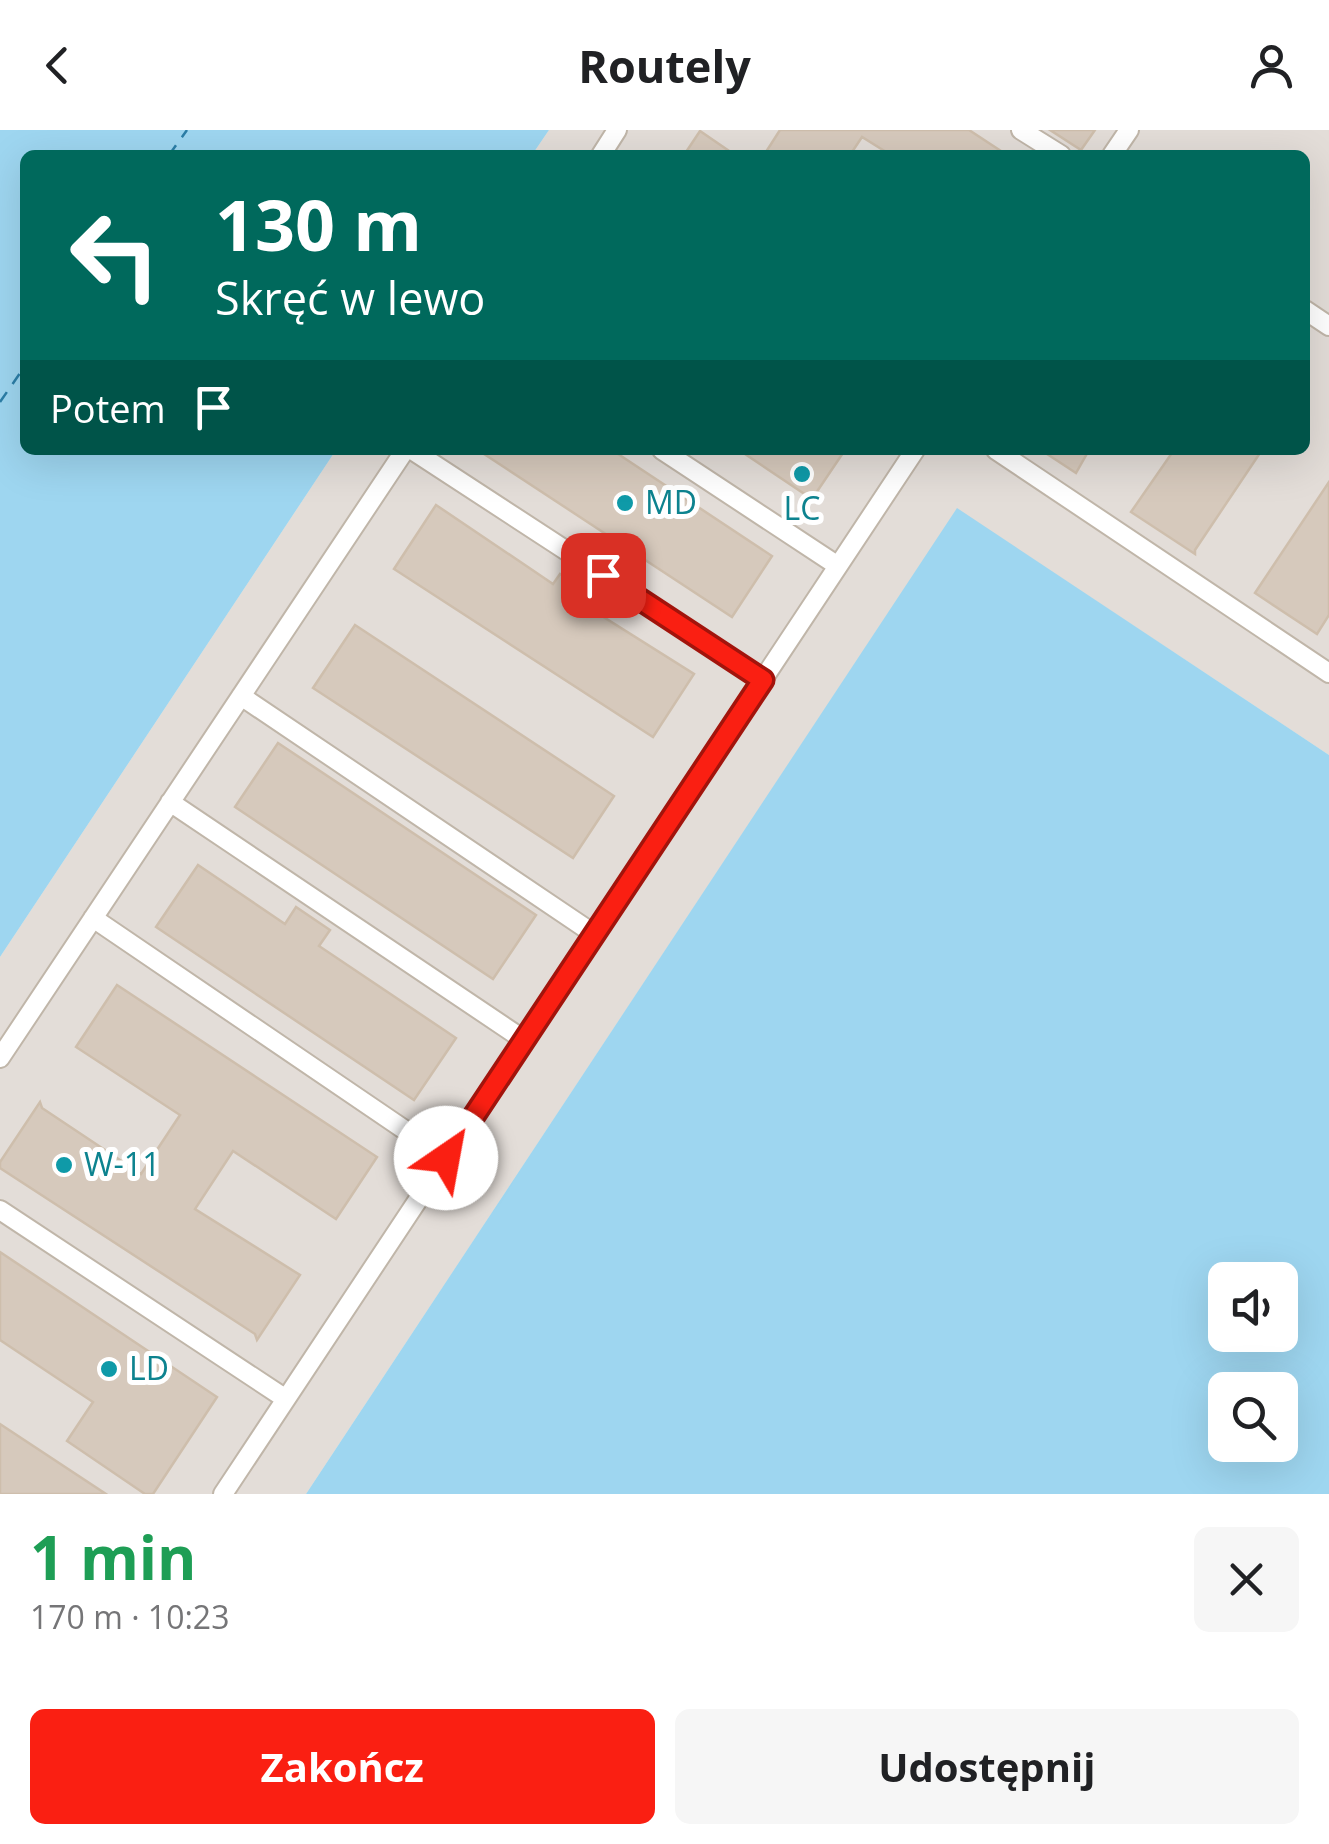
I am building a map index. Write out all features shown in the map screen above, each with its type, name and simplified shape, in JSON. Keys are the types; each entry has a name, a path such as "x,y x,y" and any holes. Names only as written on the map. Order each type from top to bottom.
{"lane":[{"path":"1020,130 1053,150"},
{"path":"0,1058 405,455"},
{"path":"416,455 763,680"},
{"path":"670,455 838,566"},
{"path":"223,1494 913,455"},
{"path":"1003,455 1329,673"},
{"path":"241,696 594,934"},
{"path":"170,802 524,1040"},
{"path":"93,918 446,1158"},
{"path":"0,1210 286,1398"}],"shaded area":[{"path":"549,130 1329,130 1329,755 957,509 306,1494 0,1494 0,957 333,455 1310,455 1310,150 535,150"}],"water":[{"path":"0,130 549,130 535,150 20,150 20,455 333,455 0,957"},
{"path":"957,508 1329,755 1329,1494 306,1494"}],"building":[{"path":"780,130 969,130 999,150 883,150 862,137 853,150 767,150"},
{"path":"1050,130 1095,130 1081,150"},
{"path":"700,131 728,150 687,150"},
{"name":"MD","path":"486,455 620,455 772,556 732,617"},
{"name":"LC","path":"746,455 842,455 812,499"},
{"path":"1049,455 1086,455 1076,473"},
{"path":"1171,455 1259,455 1195,554 1131,512"},
{"path":"1329,482 1329,615 1317,634 1255,593"},
{"path":"436,505 553,584 560,574 582,588 575,599 694,674 653,737 394,569"},
{"path":"355,625 614,796 573,858 313,688"},
{"path":"278,743 536,915 493,979 235,807"},
{"path":"198,865 285,924 296,907 330,930 319,946 456,1038 414,1100 156,927"},
{"name":"W-11","path":"117,985 377,1157 336,1219 233,1151 195,1209 300,1275 257,1340 255,1334 0,1168 0,1162 40,1102 42,1108 141,1174 180,1115 76,1047"},
{"name":"LD","path":"0,1252 217,1397 153,1494 145,1494 67,1441 93,1402 0,1340"},
{"path":"0,1424 106,1494 0,1494"}],"ferry route":[{"path":"173,150 187,130"},
{"path":"0,402 20,373"}],"place":[{"name":"LC","path":"802,474"},
{"name":"MD","path":"625,503"},
{"name":"W-11","path":"64,1165"},
{"name":"LD","path":"109,1369"}],"route":[{"path":"446,1158 763,680 603,575"}]}
